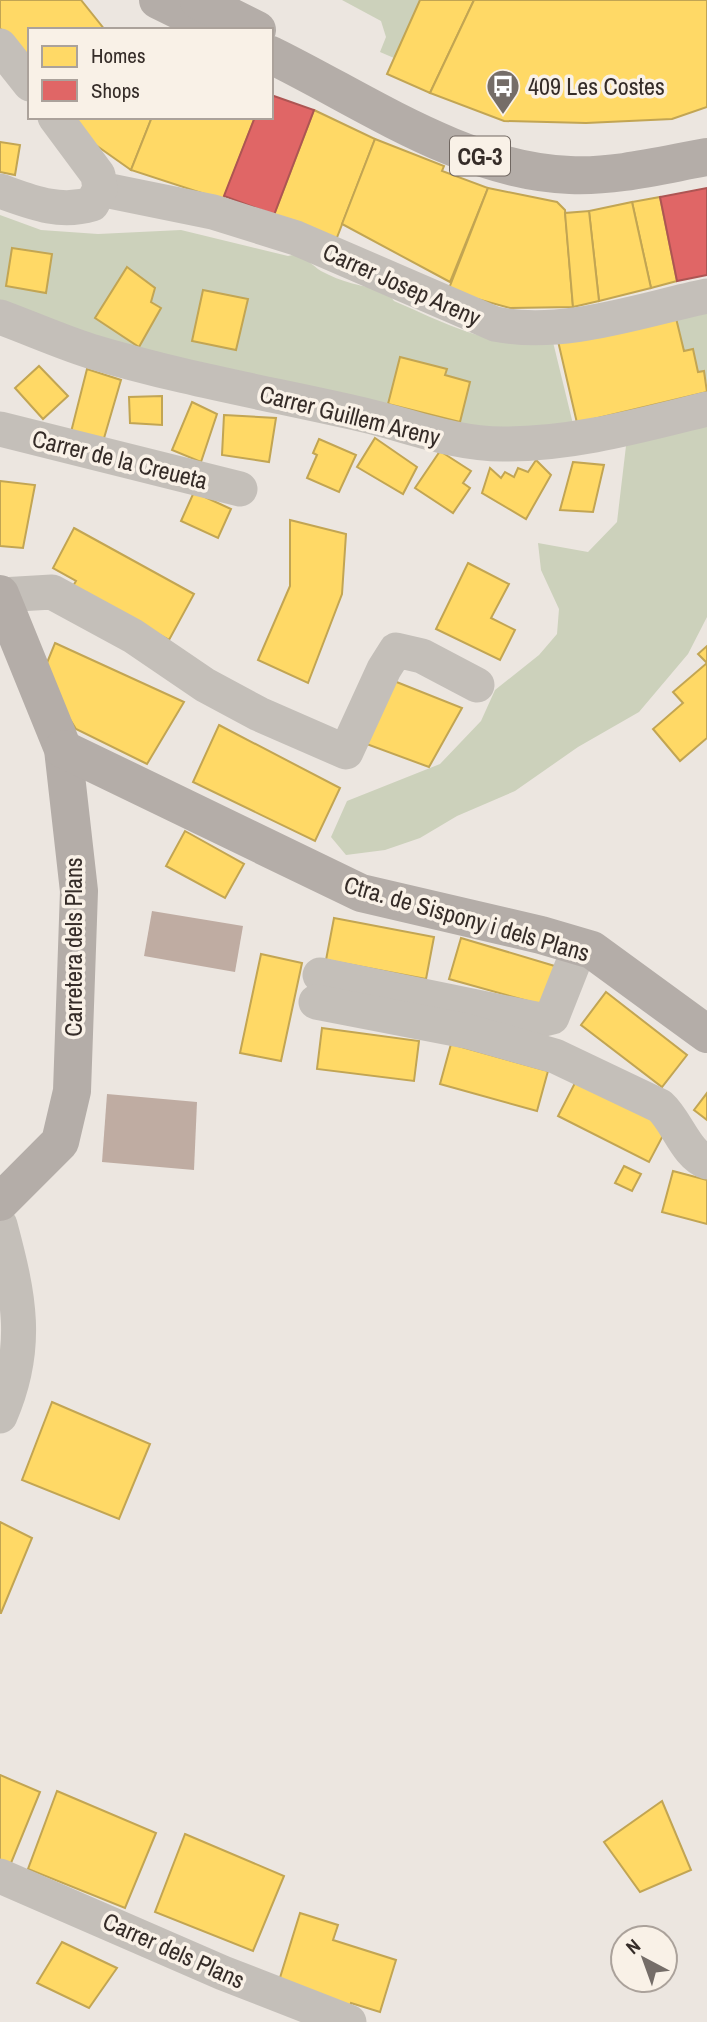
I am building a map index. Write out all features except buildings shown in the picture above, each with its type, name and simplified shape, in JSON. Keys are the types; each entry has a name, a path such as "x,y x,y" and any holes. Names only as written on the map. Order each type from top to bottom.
{"main road":[{"path":"158,0 215,28"},
{"path":"198,0 253,28"},
{"name":"CG-3","path":"273,38 410,107 461,129 521,149 563,157 607,157 707,139"},
{"name":"CG-3","path":"273,56 446,143 510,166 589,176 707,157"},
{"name":"Carretera dels Plans","path":"0,595 63,750 79,891 72,1091 60,1142 0,1202"},
{"name":"Ctra. de Sispony i dels Plans","path":"63,750 361,893 592,953 707,1034"}],"street":[{"path":"0,46 28,81"},
{"path":"0,191 42,206 73,209 92,204 100,189 97,175 57,119"},
{"name":"Carrer Josep Areny","path":"100,189 213,212 275,231 495,324 520,330 586,322 707,296"},
{"name":"Carrer Guillem Areny","path":"0,317 89,351 219,384 366,416 465,443 507,444 562,438 625,429 707,409"},
{"name":"Carrer de la Creueta","path":"0,429 240,489"},
{"path":"0,595 52,593 133,636 205,685 259,714 346,752 384,669 397,650 422,656 477,685"},
{"path":"592,953 552,1017 540,1020 318,989 555,1056 660,1106 671,1115 688,1147 707,1162"},
{"path":"555,1056 592,953"},
{"path":"0,1225 13,1272 21,1341 11,1390 0,1416"},
{"name":"Carrer dels Plans","path":"0,1877 280,1996 349,2022"}],"green space":[{"path":"342,0 420,0 394,58 380,52 386,37 381,21"},
{"path":"0,215 41,230 98,234 181,230 288,256 298,255 329,275 352,284 386,290 394,301 471,333 512,343 553,342 573,424 509,432 456,423 470,382 445,375 447,370 388,404 157,356 0,306"},
{"path":"707,307 707,385 704,371 698,372 693,349 684,351 675,314"},
{"path":"707,419 707,617 688,654 639,712 578,747 515,791 457,816 420,838 385,850 346,855 331,837 347,801 440,764 481,721 495,690 539,655 557,634 559,609 541,570 538,543 588,552 617,522 626,446"}],"place":[{"name":"409 Les Costes","path":"503,116"}]}
